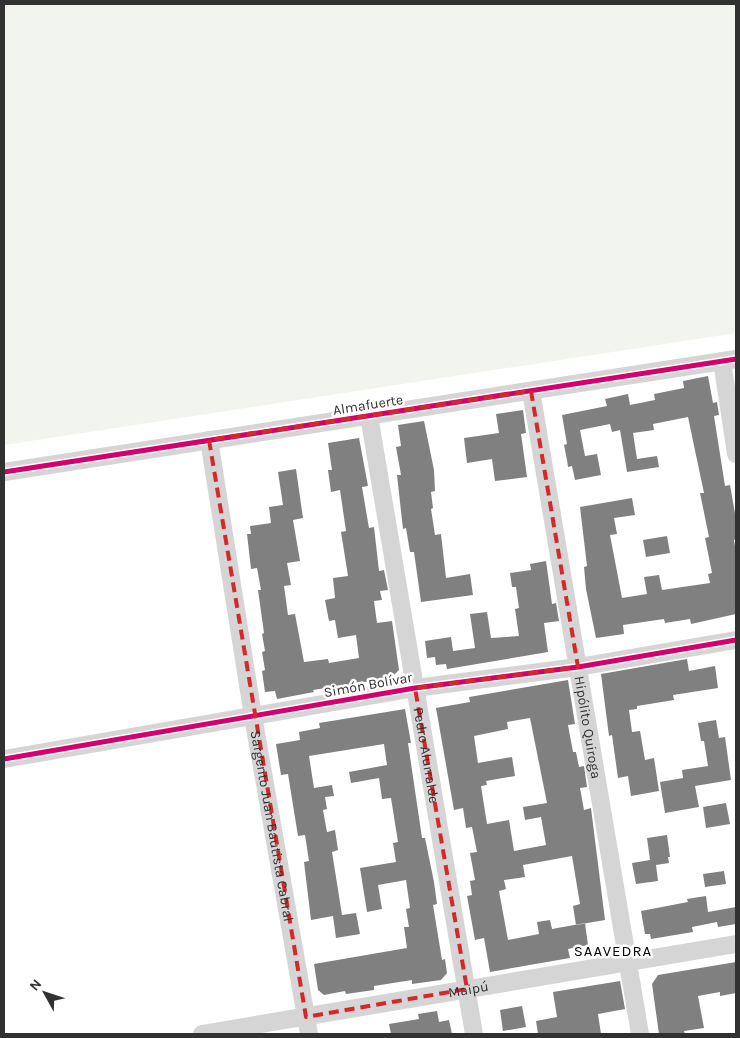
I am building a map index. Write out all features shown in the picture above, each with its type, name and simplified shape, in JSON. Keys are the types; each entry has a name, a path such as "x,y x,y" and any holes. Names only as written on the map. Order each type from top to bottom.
{"street":[{"name":"Almafuerte","path":"4,472 729,360"},
{"path":"729,360 736,454"},
{"name":"Hipólito Quiroga","path":"530,391 640,1034"},
{"name":"Pedro Alurralde","path":"369,416 474,1034"},
{"name":"Sargento Juan Bautista Cabral","path":"210,440 253,716 309,1034"},
{"name":"Simón Bolívar","path":"4,759 415,688 578,667 736,640"},
{"name":"Maipú","path":"202,1034 736,944"}],"highlighted area":[{"path":"531,391 578,667 415,688 467,989 306,1017 209,440"}],"shaded area":[{"path":"4,4 736,4 736,333 4,445"}],"building":[{"path":"708,376 713,403 717,402 719,415 714,416 725,486 730,485 736,519 736,539 734,540 736,552 736,614 691,624 690,619 665,623 664,619 623,625 624,634 596,638 586,589 584,567 587,566 580,507 632,498 635,515 614,518 617,534 610,535 622,598 647,594 644,577 659,575 662,590 710,583 708,574 712,573 705,538 709,537 700,493 704,493 688,417 653,424 654,430 633,433 637,459 657,456 659,467 627,472 620,430 612,432 610,424 580,430 585,456 597,454 601,475 575,480 572,466 568,467 564,445 567,444 562,415 607,406 605,399 628,394 630,405 655,400 654,394 684,388 683,381"},
{"path":"523,410 526,433 521,434 527,477 495,481 492,459 467,463 464,438 499,433 496,414"},
{"path":"424,421 434,470 435,491 431,492 433,508 431,509 435,535 441,534 446,578 470,574 473,595 421,602 414,552 410,552 406,528 403,529 397,475 401,475 396,447 401,446 398,425"},
{"path":"359,438 368,486 362,487 369,528 374,527 379,571 384,570 388,590 380,591 382,600 374,601 377,623 392,621 399,670 391,678 313,690 314,692 277,699 275,691 265,692 262,671 265,670 262,652 265,651 262,634 264,633 258,590 261,590 257,568 251,569 247,534 251,534 250,526 271,523 269,507 283,505 278,472 296,469 303,518 293,520 300,561 287,563 291,585 284,586 288,615 295,614 304,662 328,659 329,663 359,658 356,635 338,638 335,620 329,621 325,600 335,598 333,578 348,576 341,532 346,531 340,490 331,492 328,470 332,470 328,443"},
{"path":"667,536 670,553 646,557 643,540"},
{"path":"546,561 552,604 556,603 559,621 544,623 548,652 447,669 446,664 436,665 435,657 427,658 425,641 451,637 453,651 475,648 470,614 487,612 491,638 519,636 515,609 519,608 516,587 512,587 510,573 531,570 530,564"},
{"path":"687,659 689,671 715,666 718,688 673,695 674,700 637,706 637,709 629,710 632,732 640,731 645,760 654,758 659,791 631,796 628,776 618,778 612,735 609,736 601,674"},
{"path":"568,680 575,724 568,725 573,752 576,752 579,767 584,766 587,787 580,788 584,810 591,808 605,920 585,923 588,945 568,949 570,958 490,972 484,938 475,940 467,896 472,895 470,881 475,880 470,853 477,852 472,827 466,828 463,808 454,810 436,708 470,702 469,697","holes":["530,718 547,803 523,807 525,820 541,817 546,845 514,851 509,820 487,824 481,786 487,785 486,781 515,776 512,757 478,763 474,736 508,729 507,722","572,856 580,904 573,906 576,925 552,929 550,920 537,922 539,934 508,940 499,891 506,889 504,880 525,877 523,865"]},
{"path":"405,709 411,743 408,743 422,838 425,838 434,882 437,904 433,905 442,960 445,959 447,973 441,980 412,984 412,980 374,986 374,990 346,994 345,991 324,995 318,990 314,964 407,948 404,927 409,927 406,909 410,908 406,880 378,885 382,909 367,912 360,868 396,862 393,843 398,842 391,798 382,799 379,778 351,783 349,772 387,765 384,744 309,756 314,788 332,785 334,796 325,797 327,809 323,810 327,832 335,830 338,850 332,852 342,915 356,913 360,934 336,938 333,916 311,920 304,862 309,861 305,835 298,836 288,774 281,775 276,744 300,740 299,732 320,728 319,723"},
{"path":"716,720 719,738 725,737 731,780 695,786 699,807 665,813 660,782 683,778 682,770 708,766 704,741 701,741 698,723"},
{"path":"726,803 730,824 706,828 703,807"},
{"path":"667,835 669,863 656,865 658,881 636,884 632,863 650,860 647,838"},
{"path":"724,871 726,884 705,887 703,874"},
{"path":"706,896 708,912 736,907 736,924 718,927 717,922 692,927 693,932 651,939 650,934 645,934 641,911 688,902 687,899"},
{"path":"736,962 736,993 720,996 720,992 698,996 704,1028 684,1031 685,1034 659,1034 652,984 658,975"},
{"path":"620,981 625,1009 598,1014 601,1034 538,1034 536,1021 557,1017 553,992"},
{"path":"522,1006 526,1027 503,1031 500,1010"},
{"path":"437,1011 439,1022 449,1020 452,1034 391,1034 389,1024 419,1019 418,1014"}],"cycle path":[{"path":"4,472 736,359"},
{"path":"4,759 415,688 578,667 736,640"}],"district":[{"name":"SAAVEDRA","path":"613,951"}]}
